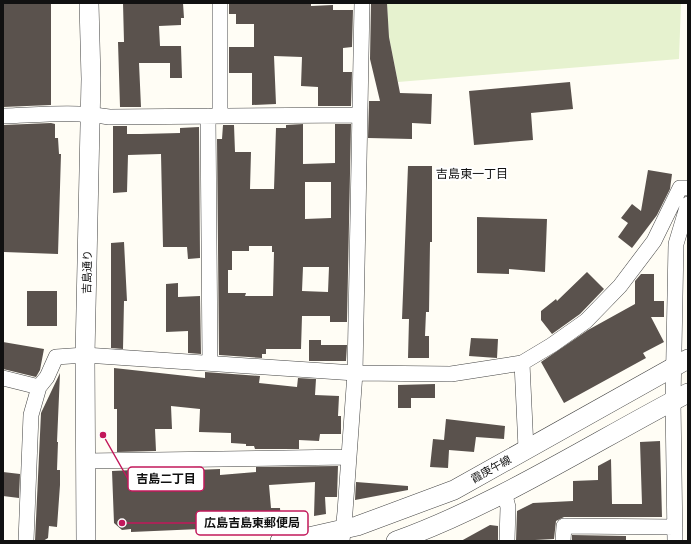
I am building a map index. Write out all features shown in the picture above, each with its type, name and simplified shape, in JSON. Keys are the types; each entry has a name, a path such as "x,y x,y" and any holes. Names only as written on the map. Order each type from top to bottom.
{"street":[{"name":"吉島通り","path":"86,541 85,355 90,114 89,3"},
{"path":"210,363 214,116 220,3"},
{"path":"342,535 355,373 362,3"},
{"path":"3,116 90,114 109,117 359,115"},
{"path":"26,541 31,415 39,387 47,377 56,357 85,355 355,373 451,374 522,362 552,345 586,321 620,286 654,241 680,188 688,188"},
{"path":"563,541 564,526 675,534 681,362 676,244 688,204"},
{"path":"522,362 526,449"},
{"name":"霞庚午線","path":"280,541 342,535 454,490 681,362"},
{"path":"3,378 39,387"},
{"path":"396,541 437,526 504,492 680,397"},
{"path":"86,461 348,457"},
{"path":"504,492 508,507 507,541"}],"green space":[{"path":"387,3 681,3 679,59 398,82 389,37"}],"building":[{"path":"3,3 51,3 51,105 3,107"},
{"path":"123,3 183,3 184,18 181,18 181,25 159,26 160,46 181,46 182,78 170,78 170,63 139,63 141,107 120,107 118,42 124,42"},
{"path":"229,3 311,3 311,6 333,5 333,10 353,10 352,47 343,48 343,72 352,72 351,106 318,106 318,87 301,86 302,57 274,56 276,104 252,105 252,73 229,73 229,47 254,47 254,24 236,24 236,14 229,14"},
{"path":"371,3 387,3 389,37 400,93 432,94 431,124 412,123 412,139 368,138 369,101 380,101 370,59"},
{"path":"570,82 573,109 531,113 533,140 474,145 469,91"},
{"path":"55,124 55,138 58,138 59,154 61,154 58,254 4,252 3,125"},
{"path":"303,124 303,164 335,163 335,124 351,124 347,322 330,322 330,316 302,316 301,349 266,349 266,354 262,354 262,358 219,355 217,139 222,139 223,125 234,125 235,152 251,152 250,189 274,189 276,128 286,128 286,125","holes":["305,182 331,182 331,218 305,219","249,246 272,246 272,252 274,252 273,296 245,296 246,293 228,293 228,270 232,270 232,251 249,251","303,267 329,267 328,292 302,291"]},
{"path":"113,126 127,126 127,134 180,133 180,128 199,127 200,258 188,259 187,247 163,247 161,154 128,155 127,192 113,193"},
{"path":"408,166 432,166 432,242 430,242 429,312 426,312 425,336 429,336 429,358 408,358 409,319 402,319"},
{"path":"648,170 672,174 670,189 657,215 632,248 618,237 628,223 621,218 632,204 641,211"},
{"path":"477,217 547,219 545,272 509,269 509,274 477,273"},
{"path":"124,242 127,301 124,301 123,349 111,348 111,243"},
{"path":"587,272 604,289 580,314 552,334 541,320 541,311 556,299 557,301"},
{"path":"641,274 654,274 654,301 664,301 664,317 651,317 664,342 643,353 646,358 564,403 541,362 588,330 635,304 635,281"},
{"path":"178,283 178,297 200,296 201,354 188,353 188,331 166,332 166,284"},
{"path":"27,291 57,291 57,326 27,326"},
{"path":"471,338 498,339 497,358 469,356"},
{"path":"309,340 321,340 321,345 347,345 346,361 309,361"},
{"path":"3,342 44,349 40,370 36,377 3,369"},
{"path":"114,368 205,378 205,372 260,376 259,383 297,387 298,378 316,379 315,395 339,396 338,416 341,416 341,434 320,434 319,441 299,440 299,449 255,449 254,446 246,446 246,444 231,443 231,433 199,432 200,409 171,406 172,429 155,429 156,451 117,452 117,409 114,409"},
{"path":"60,373 57,470 60,470 60,485 57,527 49,526 48,538 43,541 35,541 41,413"},
{"path":"435,384 435,398 411,398 411,408 398,408 398,385"},
{"path":"446,419 505,426 504,439 476,437 474,452 449,450 448,468 430,467 433,439 444,440"},
{"path":"660,441 662,517 564,517 556,521 554,539 516,541 517,511 533,503 573,501 573,481 598,480 598,466 611,459 612,504 642,504 640,442"},
{"path":"338,466 337,497 325,497 326,514 314,516 315,482 269,485 271,508 280,508 281,522 200,529 131,532 131,529 122,530 114,523 112,471 220,469 220,475 256,472 256,467"},
{"path":"3,472 20,474 19,498 3,496"},
{"path":"356,482 408,486 408,490 355,500"},
{"path":"490,525 498,526 498,541 461,541"},
{"path":"572,535 626,536 626,541 572,541"}],"place":[{"name":"吉島二丁目","path":"103,435"},
{"name":"広島吉島東郵便局","path":"122,523"}],"district":[{"name":"吉島東一丁目","path":"472,174"}]}
